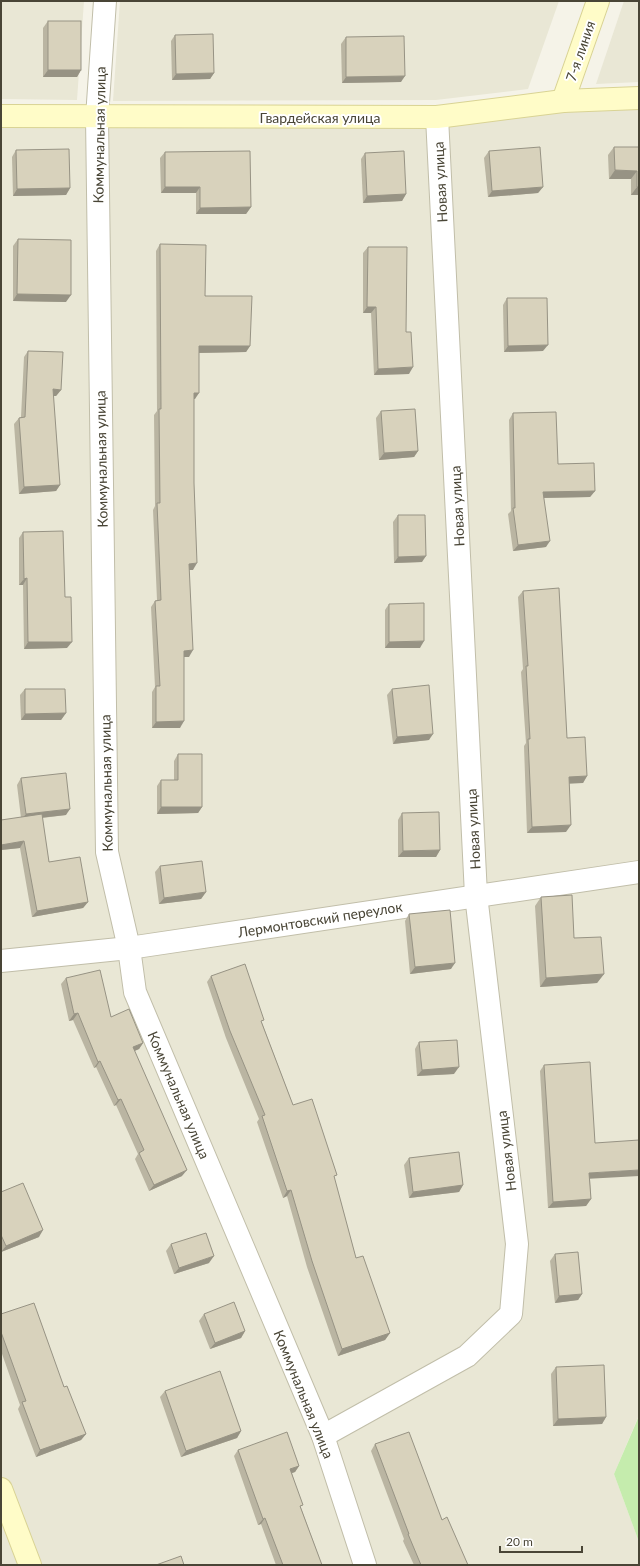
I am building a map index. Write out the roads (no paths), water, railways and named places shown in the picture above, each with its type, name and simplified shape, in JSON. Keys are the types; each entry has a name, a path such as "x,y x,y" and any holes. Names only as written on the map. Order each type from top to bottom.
{"main road":[{"name":"7-я линия","path":"563,101 598,1"},
{"name":"Гвардейская улица","path":"1,116 437,117 563,101 639,98"},
{"path":"1,1489 30,1565"}],"street":[{"name":"Коммунальная улица","path":"105,1 97,117 107,852 129,948 135,992 323,1436 365,1565"},
{"name":"Новая улица","path":"323,1436 467,1356 511,1314 517,1244 476,895 437,117"},
{"name":"Лермонтовский переулок","path":"1,961 129,948 476,895 639,872"}]}
